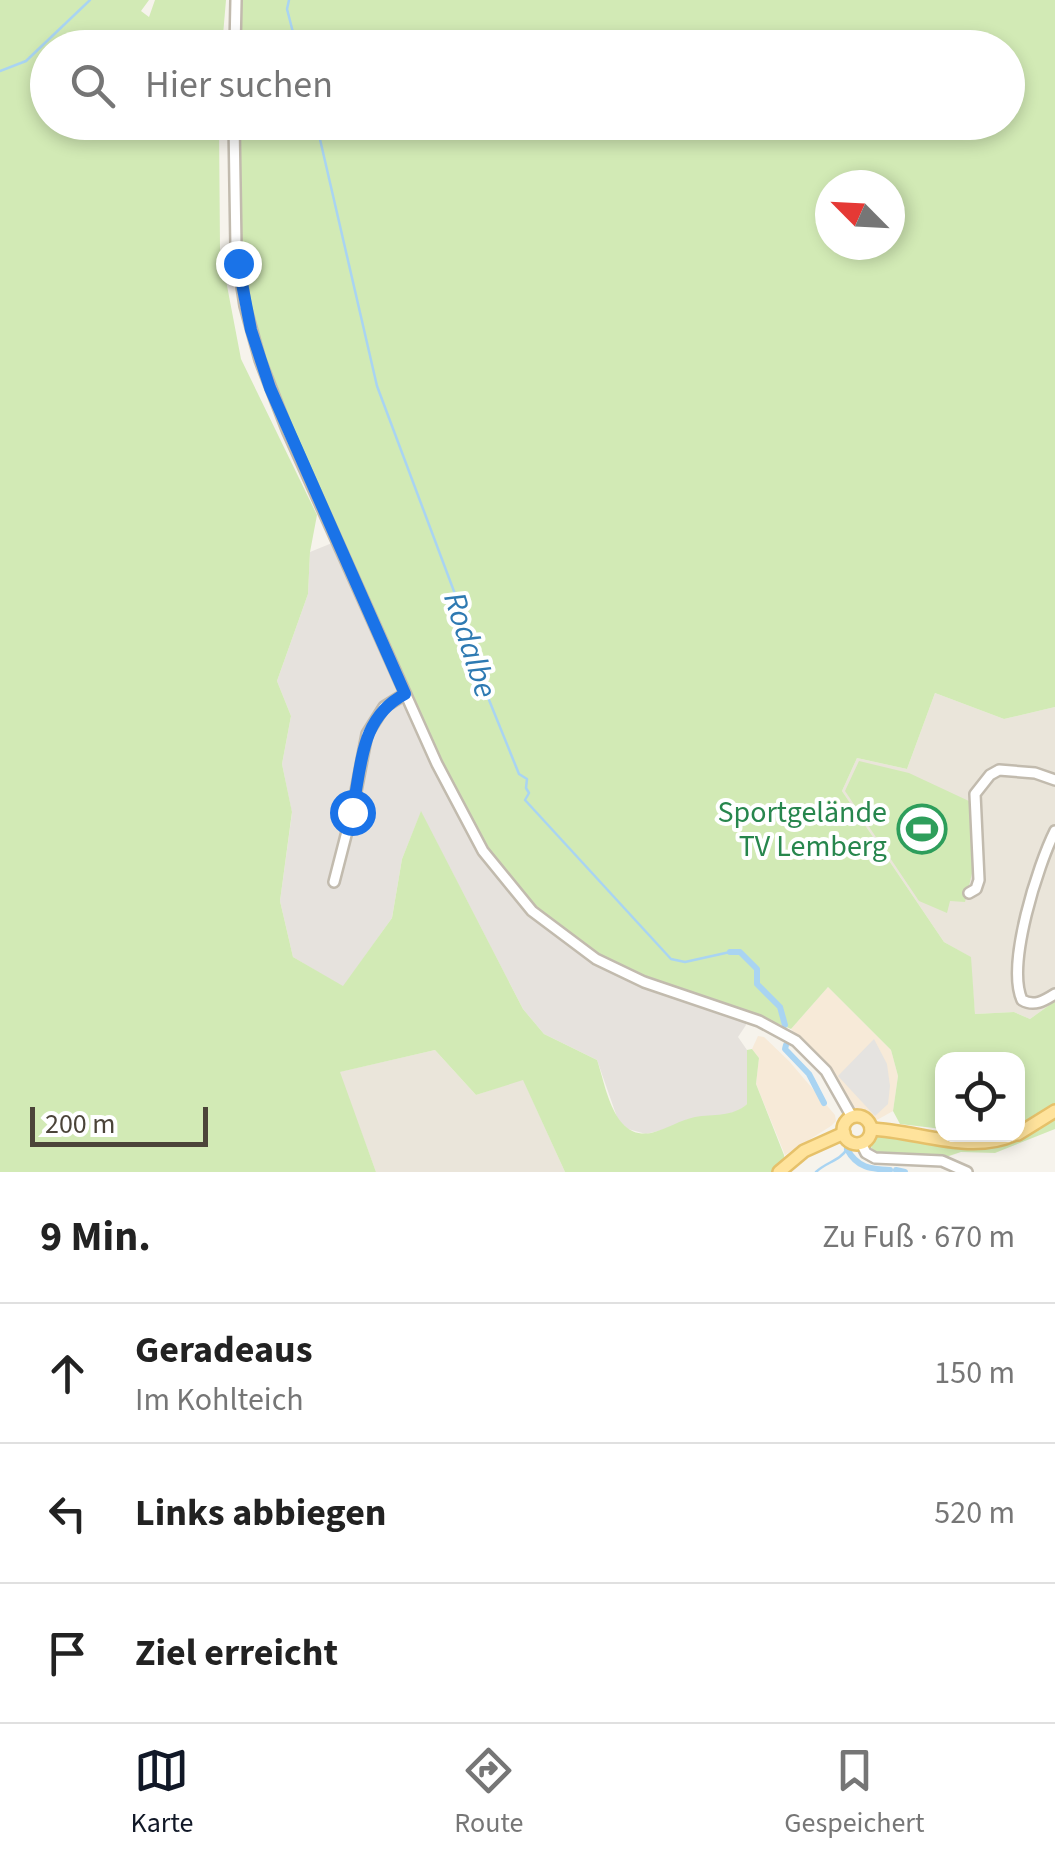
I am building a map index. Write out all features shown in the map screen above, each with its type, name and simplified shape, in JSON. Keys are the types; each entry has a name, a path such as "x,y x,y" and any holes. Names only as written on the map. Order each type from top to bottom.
{"main road":[{"path":"1025,1129 1055,1112"},
{"path":"852,1117 863,1117 871,1130 861,1143 848,1140 844,1125 852,1117"},
{"path":"871,1130 935,1138"},
{"path":"778,1172 804,1151 844,1133"}],"street":[{"path":"235,30 236,0"},
{"path":"234,140 236,248 251,330 276,402 405,694 472,832 500,875 532,912 570,942 624,974 746,1016 796,1041 826,1071 852,1117"},
{"path":"334,882 367,734 384,707 405,694"},
{"path":"969,893 976,889 979,880 974,801 978,788 999,770 1035,773 1055,780"},
{"path":"1055,830 1042,859 1021,938 1018,990 1024,1002 1042,1002 1055,994"},
{"path":"861,1143 876,1158 942,1161 967,1172"}],"shaded area":[{"path":"337,541 437,764 596,959 746,1016 746,1025 738,1037 747,1050 747,1104 739,1111 646,1134 628,1129 618,1120 597,1060 544,1034 523,1009 421,812 402,859 392,918 343,987 293,957 280,901 292,813 282,764 291,716 277,681 308,594 310,552"},
{"path":"935,693 1004,719 1055,707 1055,1001 1030,1019 1014,1012 975,1014 970,957 944,942 842,791 857,758 907,769"},
{"path":"828,987 891,1050 898,1076 893,1111 875,1121 855,1109 838,1080 791,1029"},
{"path":"758,1036 789,1061 835,1115 831,1126 785,1155 756,1084 759,1058 752,1049"},
{"path":"874,1039 887,1064 890,1086 888,1104 875,1116 838,1076"},
{"path":"435,1050 476,1095 523,1079 565,1172 376,1172 339,1072"}],"green space":[{"path":"0,0 149,0 141,11 149,17 155,0 226,0 223,30 30,30 30,140 219,140 220,249 241,359 317,515 308,594 277,681 291,716 282,764 292,812 280,901 293,957 343,986 392,918 402,859 421,811 523,1009 544,1034 597,1060 613,1109 628,1128 651,1133 689,1118 741,1108 747,1104 747,1050 752,1049 759,1058 756,1084 784,1155 786,1172 565,1172 523,1080 476,1095 435,1050 340,1072 376,1172 0,1172"},
{"path":"241,0 1055,0 1055,707 1004,719 935,693 907,769 857,758 842,791 944,942 971,957 975,1014 1014,1012 1030,1019 1055,1001 1055,1104 1025,1121 1025,1052 935,1052 935,1128 900,1124 893,1111 898,1076 891,1050 828,987 791,1029 627,970 570,936 522,892 464,809 295,438 271,376 241,251 239,140 1025,140 1025,30 240,30"},
{"name":"Sportgelände TV Lemberg","path":"859,761 909,773 971,802 976,857 965,902 950,901 947,913 919,901 845,791"},
{"path":"1055,1115 1055,1129 1025,1141 1025,1134"},
{"path":"876,1137 978,1148 1022,1142 995,1153 961,1152 949,1156 874,1152 870,1145"}],"waterway":[{"path":"59,30 90,0"},
{"name":"Rodalbe","path":"289,0 292,30"},
{"path":"0,71 30,57"},
{"name":"Rodalbe","path":"320,140 377,386 476,650 477,680 485,690 519,774 527,779 529,793 525,800 671,959 685,962 730,952"},
{"name":"Rodalbe","path":"730,952 740,952 757,969 757,984 780,1007 785,1025"},
{"name":"Rodalbe","path":"786,1045 785,1049 809,1074 824,1103"},
{"path":"816,1172 847,1149"},
{"name":"Rodalbe","path":"847,1149 865,1166 890,1170"},
{"name":"Rodalbe","path":"896,1170 905,1172"}],"place":[{"name":"Sportgelände TV Lemberg","path":"922,829"}],"route":[{"path":"238,263 251,330 270,388 405,694 390,702 373,720 365,740 352,812"}]}
